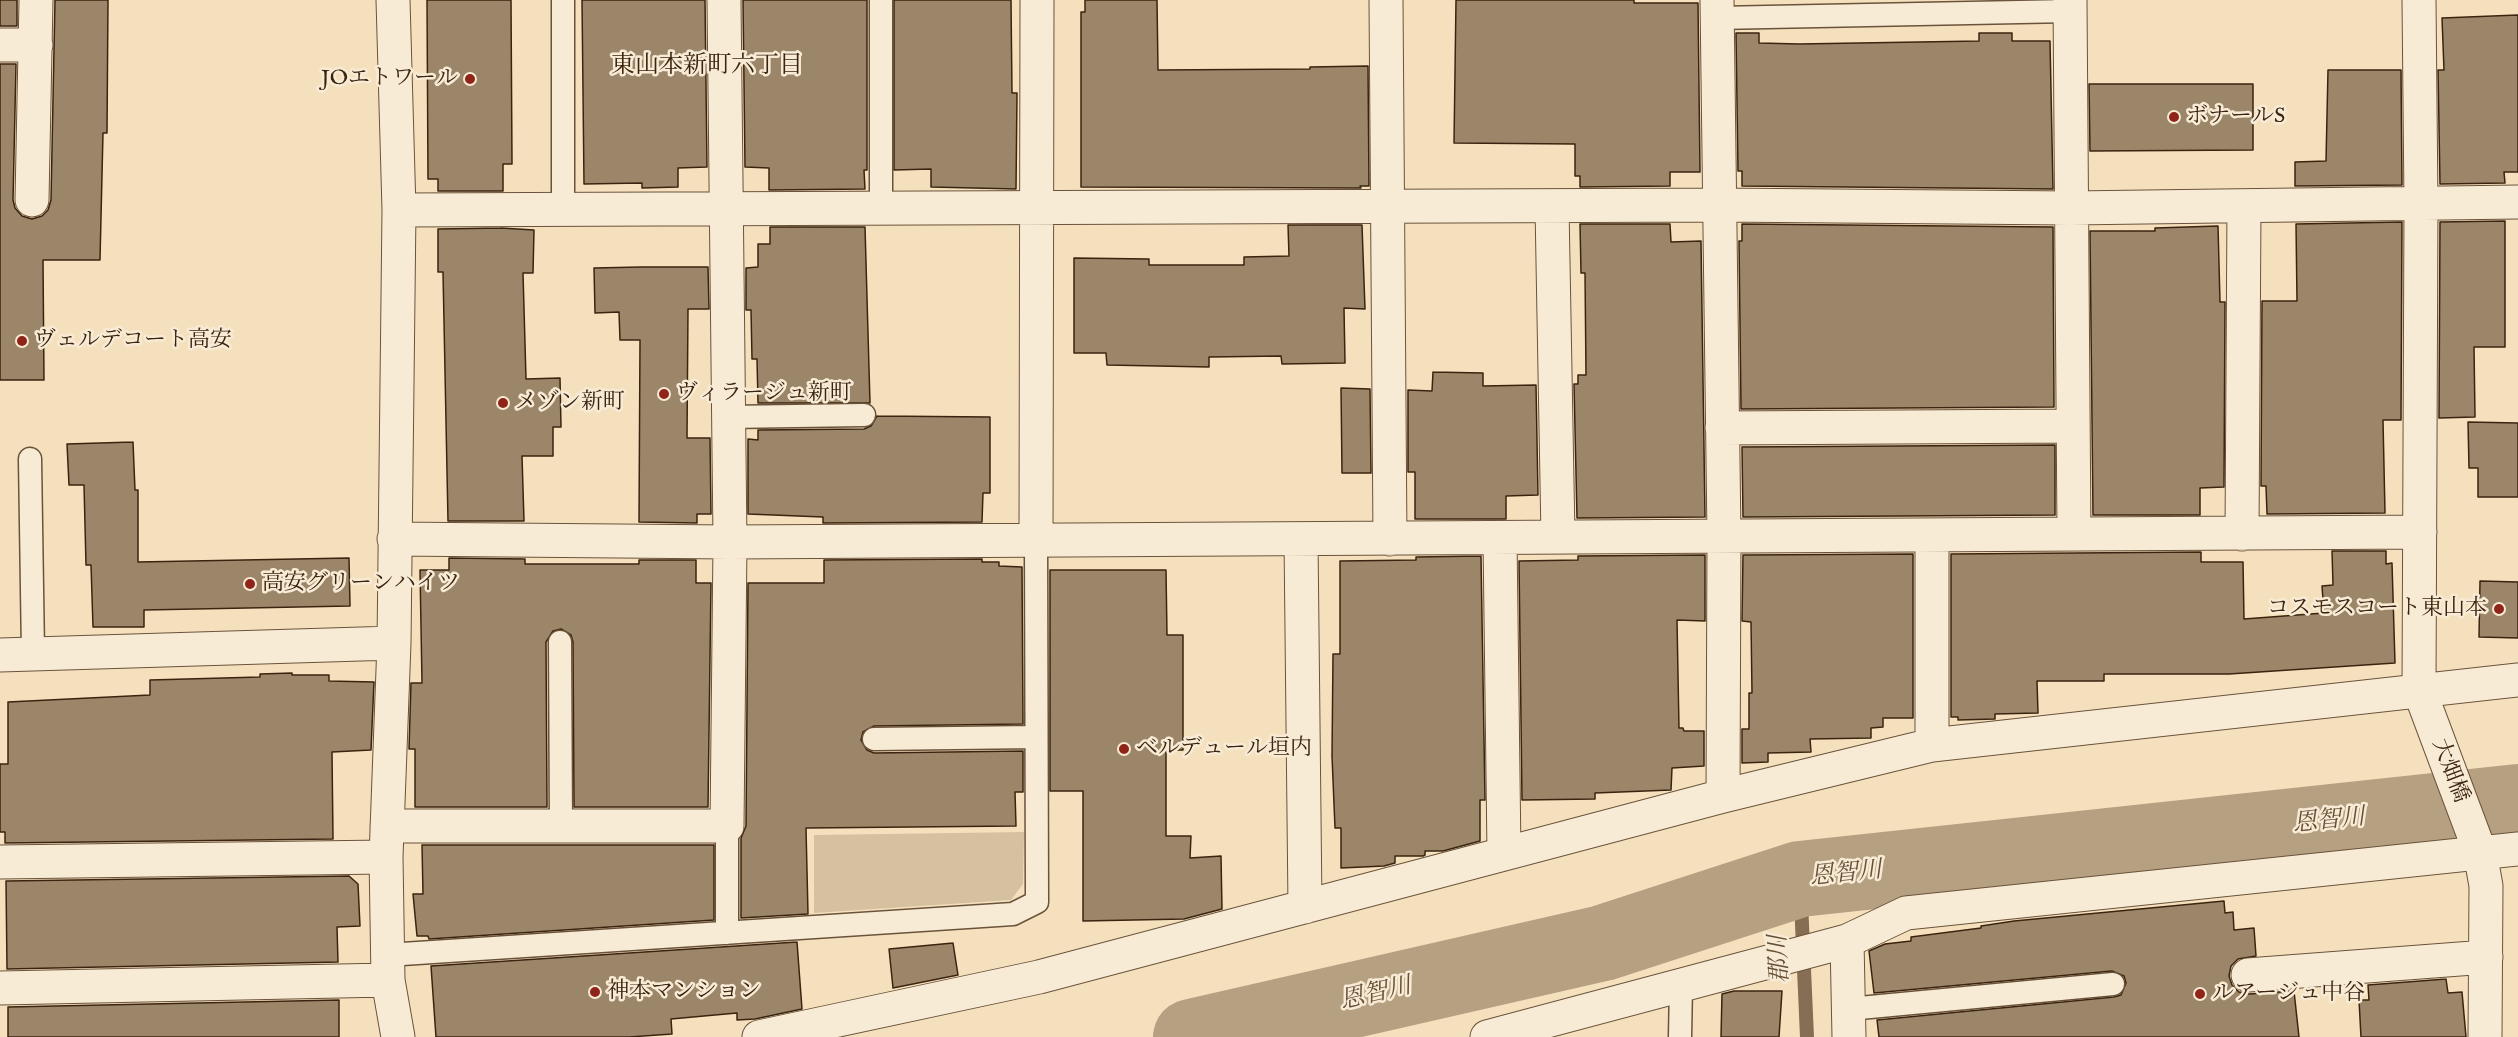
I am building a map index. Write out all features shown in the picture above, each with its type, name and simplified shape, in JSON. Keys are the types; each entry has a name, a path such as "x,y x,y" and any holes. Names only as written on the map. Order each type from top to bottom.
{"street":[{"path":"32,200 36,0"},
{"path":"393,0 399,210 394,643 386,842 388,967 398,1037"},
{"path":"0,862 386,842 561,826 727,825 730,542 724,0"},
{"path":"1036,541 1037,0"},
{"path":"1386,0 1390,538"},
{"path":"2419,0 2421,204 2419,689"},
{"path":"2070,6 2074,534"},
{"path":"1717,9 1724,536 1723,796"},
{"path":"0,45 36,45"},
{"path":"399,210 1718,205 2071,208 2518,202"},
{"path":"2242,534 2244,206"},
{"path":"1552,207 1557,537"},
{"path":"1722,428 2073,426"},
{"path":"394,539 730,542 1036,541 2420,532"},
{"path":"1932,535 1932,745"},
{"path":"1500,538 1503,854"},
{"path":"1301,539 1305,907"},
{"path":"0,655 394,643"},
{"path":"759,1037 1039,977 1723,796 1932,745 2419,689 2518,680"},
{"name":"大畑橋","path":"2419,689 2480,852 2487,886 2485,1037"},
{"path":"1487,1037 1837,943 1906,913 2518,849"},
{"path":"1837,943 1849,1023"},
{"path":"2248,975 2486,957"},
{"path":"0,988 388,967"}],"lane":[{"path":"563,0 563,208"},
{"path":"881,0 881,208"},
{"path":"1717,9 2070,6"},
{"path":"728,417 864,415"},
{"path":"30,459 33,654"},
{"path":"388,967 727,933 1013,914 1036,902 1036,541"},
{"path":"560,642 561,826"},
{"path":"874,739 1036,737"},
{"path":"727,825 727,933"},
{"path":"1849,1023 2113,984"},
{"path":"1680,1037 1681,985"}],"shaded area":[{"path":"1024,832 1023,884 1011,900 814,913 814,835"}],"building":[{"path":"0,0 17,0 17,26 0,26"},
{"path":"55,0 108,0 107,133 103,133 100,260 43,260 44,380 0,380 0,64 16,64 13,200 15,208 22,216 32,219 42,216 48,210 51,200"},
{"name":"JOエトワール","path":"427,0 511,0 512,164 503,164 503,191 438,191 438,179 428,179"},
{"path":"582,0 705,0 707,167 678,168 678,187 642,188 642,183 584,184"},
{"path":"743,0 867,0 865,189 769,190 769,168 745,167"},
{"path":"894,0 1011,0 1012,93 1017,93 1016,189 931,187 931,169 894,170"},
{"path":"1085,0 1157,0 1158,70 1310,69 1310,67 1368,66 1369,186 1360,186 1361,188 1081,187 1081,12 1085,12"},
{"path":"1456,0 1634,0 1634,3 1698,3 1700,172 1670,172 1670,186 1580,187 1580,176 1575,176 1575,144 1454,143"},
{"path":"2518,15 2518,172 2504,172 2505,183 2440,184 2438,70 2444,70 2442,18"},
{"path":"1736,33 1759,33 1759,43 1979,41 1979,33 2012,33 2012,41 2050,41 2053,189 1742,186 1742,171 1738,171"},
{"path":"2328,70 2401,70 2402,185 2295,186 2295,162 2326,161"},
{"name":"ボナールS","path":"2089,84 2253,84 2253,150 2090,151"},
{"path":"2505,221 2505,347 2474,347 2475,417 2439,418 2440,222"},
{"path":"2402,222 2401,420 2383,420 2385,513 2267,514 2266,486 2261,486 2262,301 2297,301 2296,224"},
{"path":"1580,224 1670,224 1671,242 1701,241 1705,517 1577,518 1574,384 1578,384 1578,375 1586,375 1585,273 1581,273"},
{"path":"1742,224 2053,227 2054,407 1741,409 1739,241 1742,241"},
{"path":"1288,225 1362,225 1365,309 1344,308 1345,363 1282,364 1281,356 1209,357 1209,367 1107,365 1106,353 1074,353 1074,258 1149,259 1149,265 1244,265 1244,257 1289,256"},
{"path":"2218,226 2220,302 2225,302 2224,487 2200,488 2200,515 2093,515 2090,231 2155,231 2155,228"},
{"path":"770,227 865,227 870,403 758,403 757,359 752,359 751,310 746,310 746,268 758,267 758,244 770,244"},
{"name":"メゾン新町","path":"438,229 534,230 533,273 523,273 526,379 560,378 561,427 553,427 553,456 522,456 524,521 448,521 443,272 438,272"},
{"name":"ヴィラージュ新町","path":"708,267 709,309 688,309 687,438 710,438 711,514 697,514 697,523 639,522 640,340 620,340 619,312 595,313 594,268"},
{"path":"1433,372 1483,373 1483,386 1536,385 1538,495 1506,496 1506,519 1415,519 1415,472 1408,472 1408,390 1432,391"},
{"path":"1341,388 1370,389 1371,473 1342,473"},
{"path":"877,416 990,417 990,493 983,493 982,522 823,523 823,517 748,514 748,439 758,440 758,430 864,429 871,426"},
{"path":"2468,422 2518,423 2518,497 2478,497 2478,468 2469,468"},
{"path":"133,442 135,490 138,490 138,562 349,558 350,606 144,610 144,627 93,627 91,565 86,565 84,485 69,485 67,444"},
{"path":"2055,445 2055,515 1743,517 1742,447"},
{"path":"2332,551 2386,551 2386,564 2392,563 2395,663 2229,674 2104,674 2104,681 2037,681 2038,713 1995,714 1995,719 1958,720 1958,717 1951,717 1951,554 2201,552 2201,562 2243,562 2244,619 2324,613 2322,586 2333,585"},
{"path":"1913,554 1913,718 1883,718 1883,727 1871,728 1871,738 1810,739 1811,752 1768,753 1768,762 1742,763 1742,729 1749,729 1749,693 1752,693 1751,622 1742,621 1743,555"},
{"path":"1705,555 1705,621 1677,620 1679,728 1683,728 1684,731 1704,731 1704,766 1672,768 1671,790 1595,793 1595,799 1522,800 1519,561 1578,560 1578,556"},
{"path":"1481,556 1485,800 1480,800 1480,841 1443,851 1425,851 1423,856 1395,856 1395,863 1384,866 1341,868 1341,828 1335,828 1332,756 1333,654 1340,654 1340,561"},
{"path":"449,558 525,559 525,564 639,564 639,560 696,560 696,583 711,583 708,807 574,807 573,642 571,635 561,629 553,631 546,642 547,807 415,807 415,749 409,749 411,683 422,683 420,570 449,570"},
{"path":"982,559 982,562 999,562 999,566 1022,567 1023,724 874,726 863,732 861,740 867,750 874,753 1023,751 1023,792 1015,792 1016,826 806,828 808,914 741,918 741,838 746,826 748,583 824,583 824,560"},
{"name":"ベルデュール垣内","path":"1050,570 1166,570 1167,635 1183,635 1183,750 1166,750 1166,836 1191,836 1190,858 1221,856 1222,909 1184,919 1083,921 1083,791 1050,791"},
{"name":"コスモスコート東山本","path":"2480,581 2518,582 2518,638 2479,637"},
{"path":"292,673 292,675 329,675 329,681 374,682 371,750 332,752 333,839 5,843 5,832 0,832 0,764 8,764 8,702 150,695 150,680 260,677 260,674"},
{"path":"422,845 714,845 714,920 429,939 428,936 417,936 413,894 423,894"},
{"path":"349,876 358,884 360,926 337,927 338,962 7,969 6,881"},
{"path":"2224,901 2225,913 2233,912 2234,930 2254,928 2256,956 2238,959 2231,966 2229,976 2232,985 2239,992 2249,994 2294,991 2299,1037 1879,1037 1877,1020 2114,997 2121,995 2126,983 2124,976 2112,971 1874,993 1869,951 1885,944 1911,941 1911,937 1981,928 1981,926 2014,921"},
{"path":"797,942 802,1009 755,1019 737,1020 737,1013 671,1019 672,1034 629,1037 436,1037 431,966"},
{"path":"953,943 958,975 893,988 889,949"},
{"path":"2446,979 2448,993 2462,992 2466,1037 2361,1037 2359,1000 2369,1000 2368,985"},
{"path":"1734,991 1782,991 1779,1037 1721,1037 1722,994"},
{"path":"339,1000 339,1037 8,1037 8,1007"}],"waterway":[{"name":"恩智川","path":"1191,1037 1603,943 1800,879 2518,802"},
{"name":"郡川","path":"1800,879 1807,1037"}],"place":[{"name":"JOエトワール","path":"470,79"},
{"name":"ボナールS","path":"2174,117"},
{"name":"ヴェルデコート高安","path":"22,341"},
{"name":"ヴィラージュ新町","path":"664,394"},
{"name":"メゾン新町","path":"503,403"},
{"name":"高安グリーンハイツ","path":"250,584"},
{"name":"コスモスコート東山本","path":"2499,609"},
{"name":"ベルデュール垣内","path":"1124,749"},
{"name":"神本マンション","path":"595,992"},
{"name":"ルアージュ中谷","path":"2200,994"}],"district":[{"name":"東山本新町六丁目","path":"707,67"}]}
